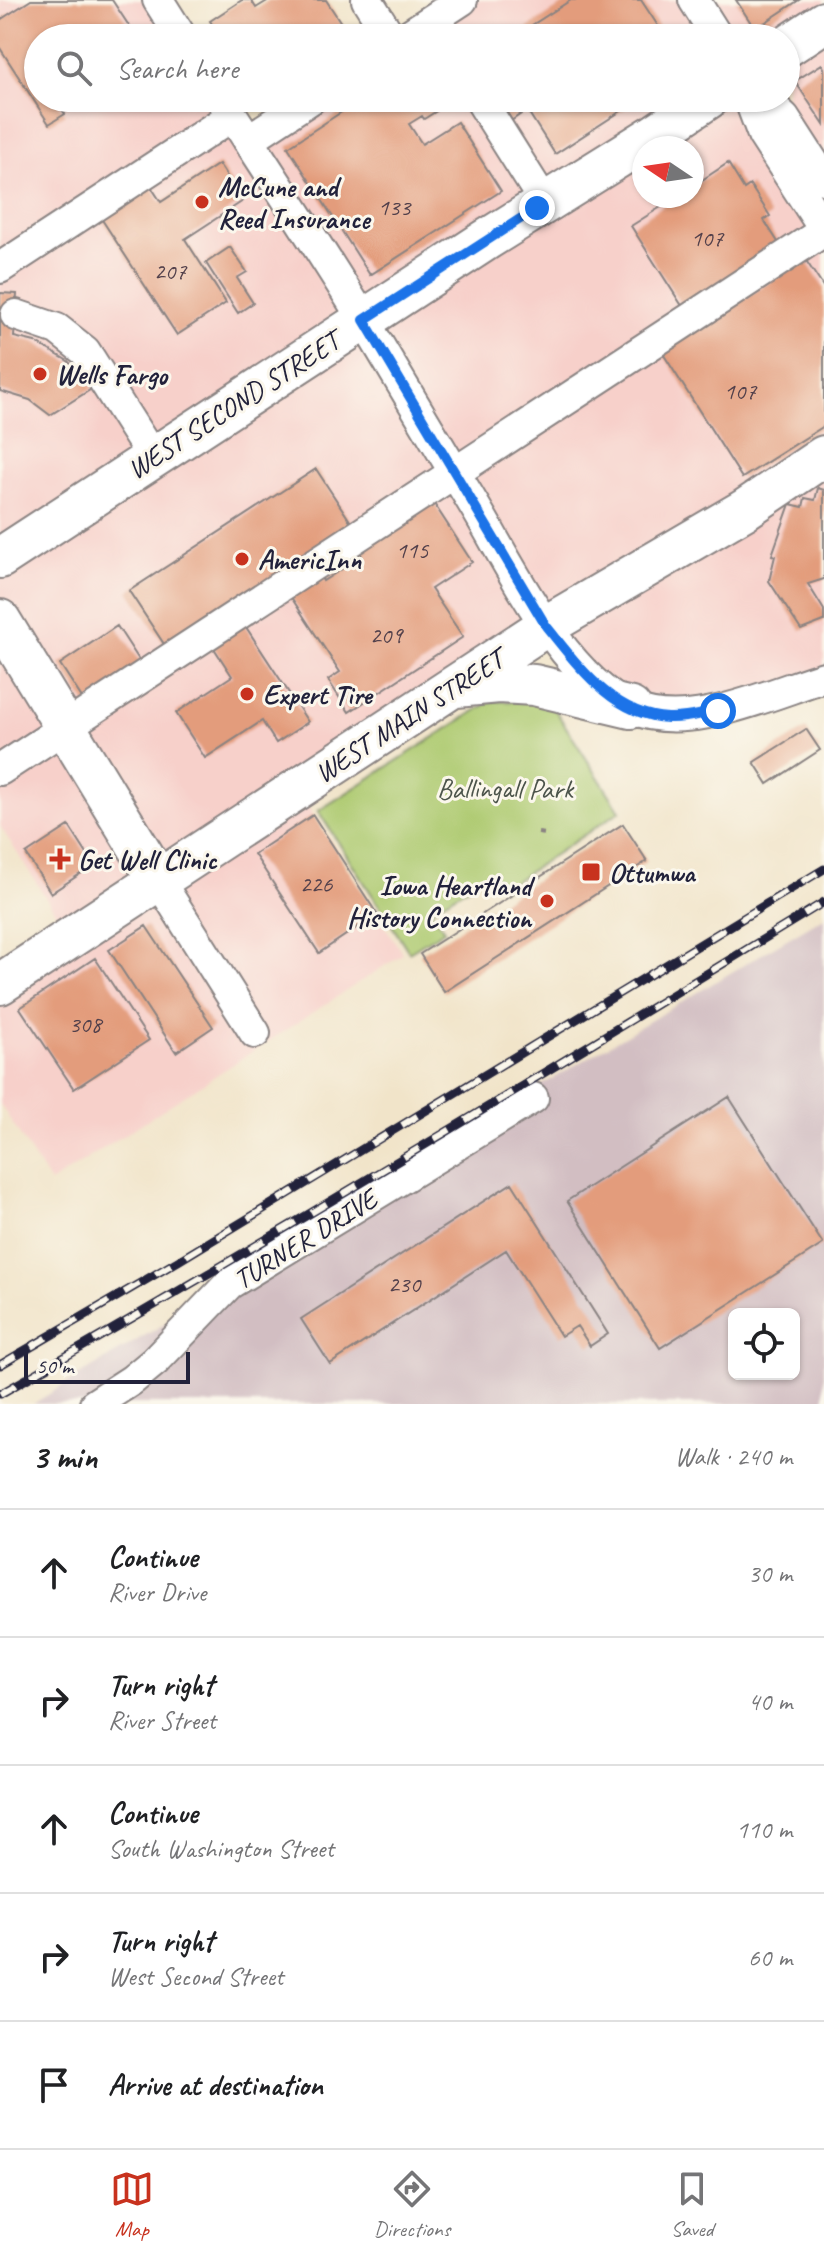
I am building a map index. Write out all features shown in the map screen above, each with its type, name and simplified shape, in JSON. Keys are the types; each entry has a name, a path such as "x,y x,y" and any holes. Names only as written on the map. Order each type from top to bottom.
{"main road":[{"path":"800,38 824,22"},
{"name":"WEST SECOND STREET","path":"0,558 687,112"},
{"name":"WEST MAIN STREET","path":"0,984 546,626 744,510 824,456"},
{"path":"0,620 159,881"},
{"path":"452,688 499,683 534,685 631,708"}],"street":[{"path":"158,0 173,24"},
{"path":"367,0 382,24"},
{"path":"440,24 462,0"},
{"path":"694,0 709,24"},
{"path":"0,268 234,118 257,112"},
{"path":"488,112 545,203"},
{"path":"0,770 824,230 763,135 754,112"},
{"path":"779,112 824,179"},
{"path":"234,118 364,320 546,626 593,681 631,708 668,718 690,717 824,677"},
{"path":"16,315 57,329 85,351 153,458"},
{"path":"159,881 255,1033"},
{"name":"TURNER DRIVE","path":"95,1404 155,1361 229,1284 533,1098"}],"path":[{"path":"538,833 546,834"}],"shaded area":[{"path":"0,0 158,0 173,24 24,24 24,112 230,112 248,140 291,112 800,112 800,24 425,24 462,0 824,0 824,677 651,715 546,627 297,790 403,954 50,1183 0,1104 0,984 72,938 0,826"},
{"path":"824,917 824,1404 33,1404 229,1284 512,1103"}],"green space":[{"name":"Ballingall Park","path":"491,701 550,702 620,811 503,889 492,872 431,910 444,930 409,952 318,811"}],"building":[{"path":"31,0 112,0 128,24 24,24 24,85 0,48 0,20"},
{"path":"242,0 251,0 256,8 269,0 326,0 342,24 212,24 210,21"},
{"path":"571,0 641,0 657,24 534,24"},
{"path":"736,0 799,0 763,24 752,24"},
{"path":"822,64 824,125 800,89 800,78"},
{"path":"41,112 64,112 65,114 49,124"},
{"path":"342,112 435,112 409,124 422,144 457,122 501,191 370,275 288,147"},
{"path":"501,112 524,112 508,123"},
{"path":"528,112 620,112 555,154"},
{"path":"728,163 744,189 750,185 770,216 764,220 783,250 686,312 631,226 659,208 704,208 704,179"},
{"path":"219,164 243,201 185,239 226,303 177,335 97,212 146,179 161,202"},
{"path":"230,247 247,272 237,278 253,303 238,313 206,263"},
{"path":"805,259 824,288 824,426 742,478 662,352"},
{"name":"Wells Fargo","path":"0,293 17,294 14,337 35,342 68,361 93,388 50,415 30,400 0,391"},
{"name":"AmericInn","path":"316,469 354,527 168,650 129,591"},
{"path":"818,488 824,490 824,579 808,584 824,610 824,621 801,630 769,581 775,556 772,555 790,504 803,507 805,498 815,500"},
{"path":"429,496 472,562 431,589 463,637 349,712 328,680 340,672 287,591 317,571 323,581 362,556 355,545"},
{"name":"Expert Tire","path":"242,621 308,722 276,743 262,721 205,758 176,713 232,676 210,642"},
{"path":"117,626 143,666 86,704 60,664"},
{"path":"806,729 820,750 768,784 754,762"},
{"path":"313,815 377,914 319,953 254,854"},
{"path":"623,824 647,861 444,992 420,954"},
{"name":"Get Well Clinic","path":"69,826 94,865 51,893 26,854"},
{"path":"146,926 213,1027 176,1052 109,950"},
{"path":"95,958 149,1040 74,1089 20,1008"},
{"path":"729,1097 823,1244 660,1348 567,1201"},
{"path":"512,1183 608,1334 590,1346 577,1326 561,1336 506,1250 330,1364 301,1319"}],"railway":[{"path":"0,1365 178,1261 824,869"},
{"path":"0,1394 311,1213 824,902"}],"place":[{"name":"McCune and Reed Insurance","path":"202,202"},
{"name":"Wells Fargo","path":"40,374"},
{"name":"AmericInn","path":"242,559"},
{"name":"Expert Tire","path":"247,694"},
{"name":"Get Well Clinic","path":"60,859"},
{"name":"Ottumwa","path":"591,872"},
{"name":"Iowa Heartland History Connection","path":"547,901"}],"route":[{"path":"537,208 364,320 546,626 582,670 611,696 651,715 690,717 718,711"}]}
